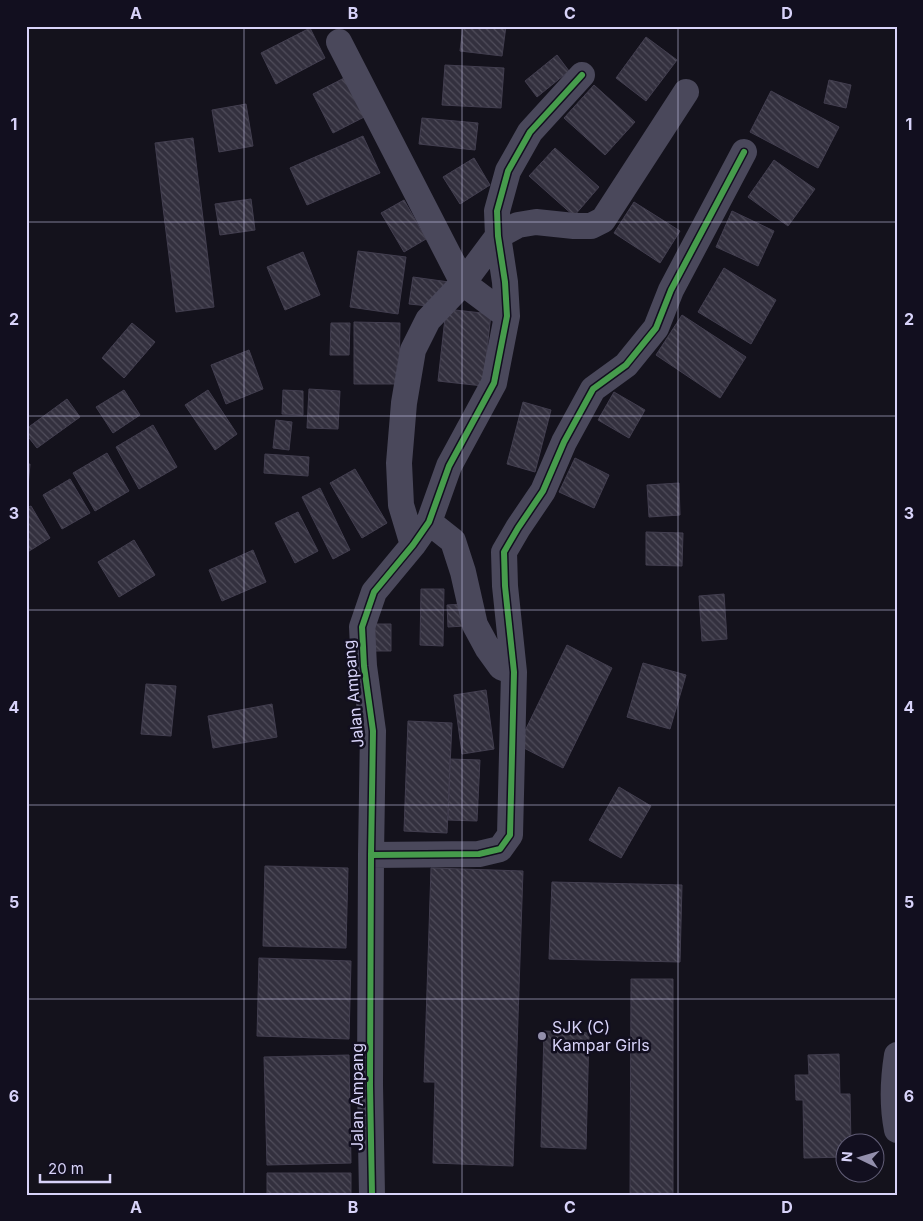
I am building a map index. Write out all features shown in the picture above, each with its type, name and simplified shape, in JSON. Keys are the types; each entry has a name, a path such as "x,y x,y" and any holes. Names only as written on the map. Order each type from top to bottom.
{"street":[{"path":"339,42 463,283 507,316"},
{"name":"Jalan Ampang","path":"372,1195 370,1085 373,730 364,666 362,626 374,592 413,545 429,522 449,466 494,383 507,316 497,211 508,172 530,132 582,75"},
{"path":"413,545 401,505 399,463 404,403 413,350 428,320 463,283 498,236 518,225 536,222 591,226 603,220 686,92"},
{"path":"371,855 479,854 500,849 510,834 514,672 504,586 504,552 543,491 564,442 593,389 626,365 656,328 672,290 744,152"},
{"path":"429,522 453,541 464,572 475,625 500,667 514,672"},
{"path":"897,1055 894,1073 894,1114 897,1130"}],"building":[{"path":"463,26 506,26 502,56 460,51"},
{"path":"310,28 325,58 276,84 261,53"},
{"path":"646,37 677,60 646,101 616,78"},
{"path":"557,55 569,71 537,97 525,81"},
{"path":"445,65 504,68 501,108 442,105"},
{"path":"350,75 370,114 333,133 313,94"},
{"path":"829,80 851,85 846,108 824,103"},
{"path":"594,85 635,122 605,155 564,118"},
{"path":"771,91 839,127 818,168 750,132"},
{"path":"246,104 253,146 219,152 212,110"},
{"path":"422,118 478,123 475,150 419,144"},
{"path":"363,136 380,173 307,205 290,168"},
{"path":"193,138 214,307 176,312 155,143"},
{"path":"555,148 599,187 574,216 529,176"},
{"path":"474,158 490,185 460,204 443,177"},
{"path":"774,160 815,189 788,226 748,197"},
{"path":"251,199 255,230 220,235 215,204"},
{"path":"404,200 426,239 404,252 381,213"},
{"path":"634,202 680,231 660,263 614,233"},
{"path":"732,211 774,231 758,266 716,247"},
{"path":"358,251 406,257 398,314 350,307"},
{"path":"303,252 320,295 285,310 267,267"},
{"path":"724,268 776,300 751,344 698,312"},
{"path":"413,277 449,282 429,306 409,304"},
{"path":"446,309 491,314 483,386 438,381"},
{"path":"682,315 746,357 720,398 656,355"},
{"path":"354,322 400,323 399,384 354,384"},
{"path":"132,323 155,342 124,378 102,358"},
{"path":"331,323 350,323 349,355 330,355"},
{"path":"249,350 263,389 226,404 211,365"},
{"path":"309,389 340,391 338,429 307,428"},
{"path":"124,390 140,415 113,433 96,407"},
{"path":"208,390 237,434 215,450 185,405"},
{"path":"283,390 303,391 303,415 282,414"},
{"path":"614,392 645,410 629,438 598,420"},
{"path":"67,399 80,417 37,448 26,434 26,429"},
{"path":"523,402 551,410 535,472 507,464"},
{"path":"276,420 292,422 289,450 273,448"},
{"path":"153,425 177,467 139,489 116,447"},
{"path":"107,453 129,491 95,511 73,473"},
{"path":"265,454 309,457 308,476 264,473"},
{"path":"575,458 609,475 594,508 559,492"},
{"path":"26,464 30,464 27,499 26,499"},
{"path":"355,469 387,523 362,538 330,483"},
{"path":"70,479 90,513 62,529 43,495"},
{"path":"679,483 680,515 649,517 647,485"},
{"path":"320,488 350,550 333,559 302,497"},
{"path":"31,506 50,538 26,553 26,508"},
{"path":"298,512 318,551 295,563 275,523"},
{"path":"646,532 683,533 682,566 646,565"},
{"path":"134,540 155,575 119,597 98,562"},
{"path":"253,550 266,582 222,601 209,570"},
{"path":"421,589 444,589 443,646 420,645"},
{"path":"724,594 727,639 702,641 699,596"},
{"path":"464,604 465,626 448,627 447,605"},
{"path":"375,624 391,624 391,651 375,651"},
{"path":"567,645 612,668 563,768 518,745"},
{"path":"643,663 686,675 670,729 627,717"},
{"path":"146,684 176,686 171,736 141,734"},
{"path":"486,690 494,749 462,754 454,695"},
{"path":"272,704 277,737 213,748 208,716"},
{"path":"408,721 452,723 447,833 404,831"},
{"path":"450,759 480,760 477,821 448,820"},
{"path":"619,787 651,806 621,858 589,840"},
{"path":"265,866 348,868 346,948 263,946"},
{"path":"431,868 523,871 513,1166 433,1163 435,1082 424,1082"},
{"path":"552,882 682,885 680,962 549,959"},
{"path":"259,958 351,961 349,1039 257,1036"},
{"path":"631,979 673,979 673,1195 630,1195"},
{"path":"544,1031 589,1033 586,1149 541,1147"},
{"path":"839,1054 840,1094 850,1094 851,1134 836,1134 836,1157 804,1158 803,1100 796,1100 795,1075 809,1075 808,1055"},
{"path":"349,1055 351,1163 267,1165 264,1057"},
{"path":"267,1173 351,1173 351,1195 267,1195"}],"cycle path":[{"path":"372,1195 370,1085 373,731 364,666 362,627 374,592 413,545 429,522 449,466 494,383 507,316 497,211 508,171 530,132 582,75"},
{"path":"371,855 479,854 500,849 510,835 514,672 505,586 504,552 543,491 564,442 593,389 626,365 656,328 671,290 744,152"}],"place":[{"name":"SJK (C) Kampar Girls","path":"542,1036"}]}
